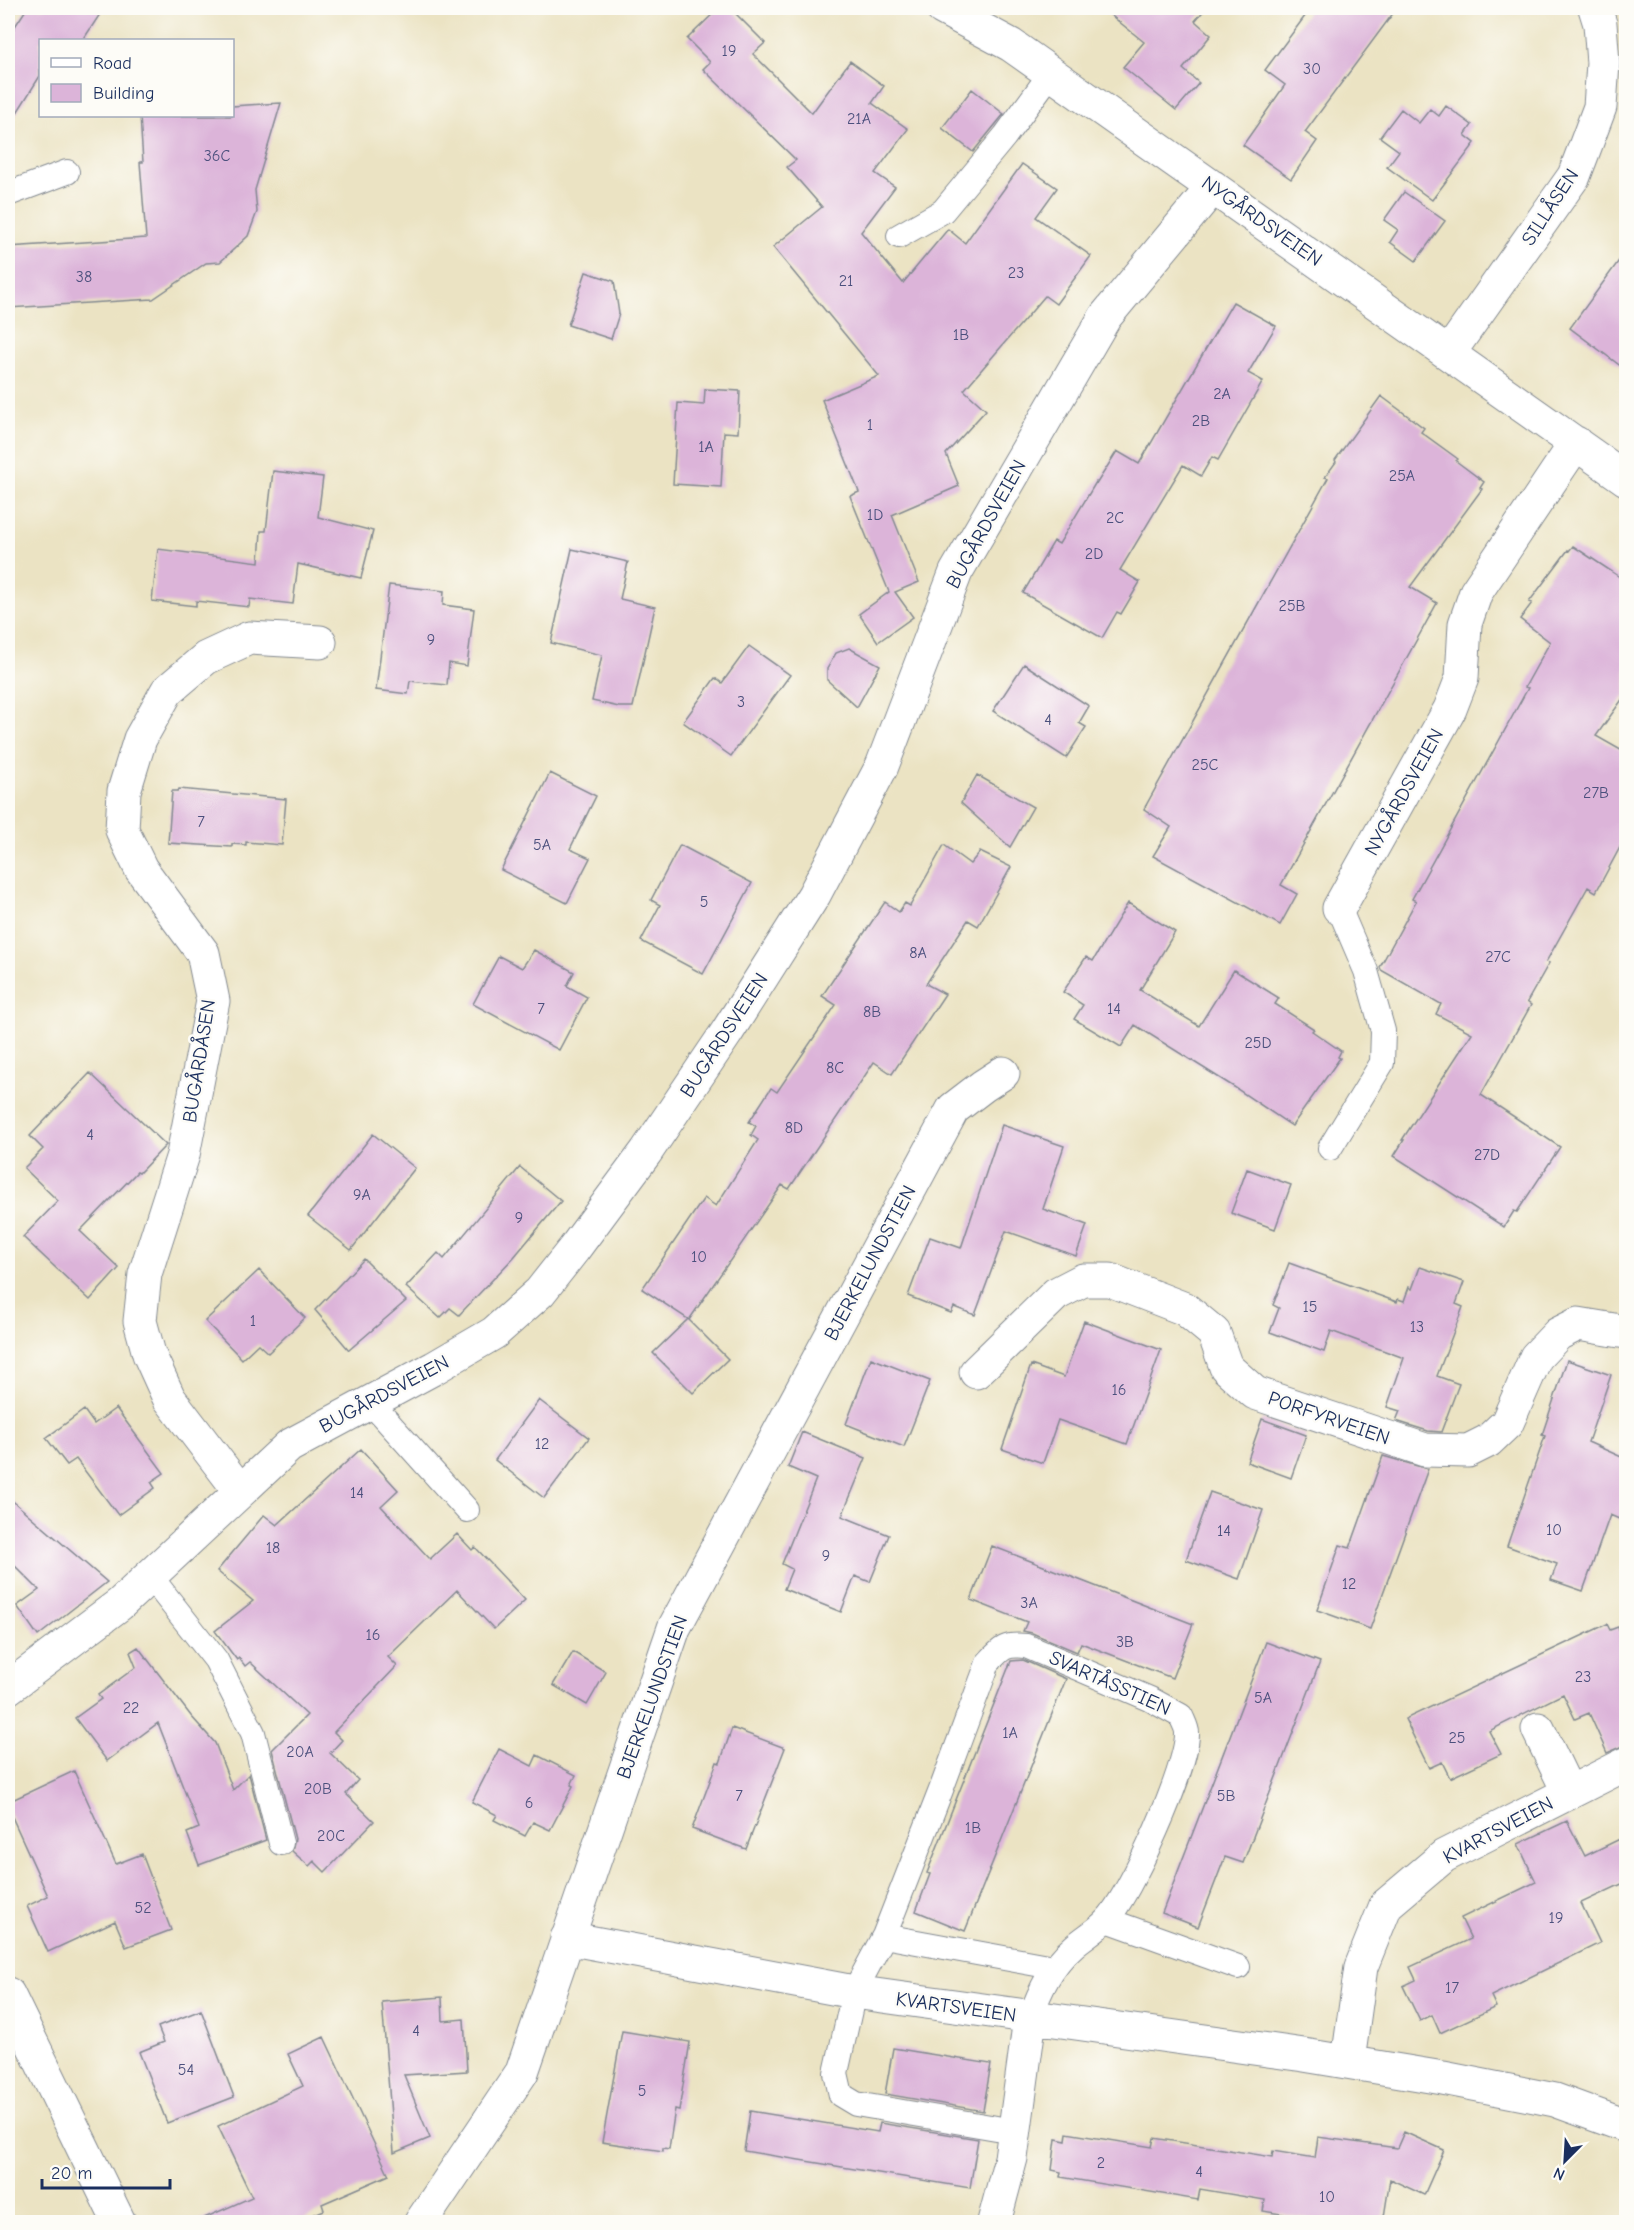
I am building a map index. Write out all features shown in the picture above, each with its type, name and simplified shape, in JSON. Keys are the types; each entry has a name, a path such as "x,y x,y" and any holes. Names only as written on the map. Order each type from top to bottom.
{"street":[{"name":"NYGÅRDSVEIEN","path":"942,8 1011,45 1626,479"},
{"name":"SILLÅSEN","path":"1449,353 1574,176 1600,107 1603,63 1600,24 1595,8"},
{"name":"BUGÅRDSVEIEN","path":"8,1688 120,1604 289,1446 494,1333 540,1292 646,1152 727,1032 814,896 882,766 956,572 1105,318 1213,187"},
{"name":"NYGÅRDSVEIEN","path":"1339,908 1450,709 1461,678 1465,624 1476,592 1576,443"},
{"name":"BUGÅRDÅSEN","path":"240,1491 169,1398 149,1354 140,1321 145,1274 183,1155 213,1000 203,952 141,869 122,830 124,791 140,739 167,691 206,658 249,638 320,642"},
{"name":"BJERKELUNDSTIEN","path":"422,2223 522,2072 674,1628 953,1109 1003,1073"},
{"name":"PORFYRVEIEN","path":"976,1372 1056,1294 1083,1280 1110,1280 1185,1310 1214,1333 1226,1367 1256,1393 1425,1450 1468,1451 1488,1441 1507,1423 1536,1357 1558,1334 1578,1324 1626,1332"},
{"name":"KVARTSVEIEN","path":"1538,1728 1569,1793"},
{"name":"KVARTSVEIEN","path":"1348,2061 1361,1966 1386,1905 1444,1856 1626,1764"},
{"name":"KVARTSVEIEN","path":"567,1938 854,1992 1348,2061 1555,2100 1626,2126"},
{"path":"8,1994 119,2223"},
{"name":"SVARTÅSSTIEN","path":"994,2223 1011,2158 1030,2018"}],"lane":[{"path":"899,236 943,211 1005,136 1051,73"},
{"path":"8,194 68,172"},
{"name":"NYGÅRDSVEIEN","path":"1330,1148 1382,1063 1383,1031 1366,971 1339,908"},
{"path":"370,1402 467,1510"},
{"path":"150,1576 216,1659 254,1733 281,1843"},
{"name":"SVARTÅSSTIEN","path":"1014,2131 856,2104 841,2095 836,2073 854,1992 884,1936 988,1663 998,1651 1010,1644 1026,1646 1150,1699 1181,1716 1187,1732 1182,1759 1161,1818 1125,1893 1107,1920 1073,1947 1053,1967 1039,1991 1030,2018"},
{"path":"1107,1920 1238,1967"},
{"path":"884,1936 1053,1967"}],"building":[{"path":"27,8 104,8 84,39 39,39 39,78 8,127 8,37"},
{"path":"719,8 730,8 765,43 753,54 812,113 850,61 884,86 872,103 908,129 875,173 895,187 861,232 903,283 948,229 965,243 1022,164 1057,188 1036,217 1091,256 1056,304 1045,296 964,390 986,410 946,454 959,486 892,515 919,582 895,592 913,617 878,642 859,614 889,592 850,496 859,492 822,400 879,376 773,247 822,207 787,167 796,160 703,69 710,62 687,39"},
{"path":"1102,8 1206,8 1195,21 1211,35 1183,69 1199,83 1176,110 1123,67 1144,42"},
{"path":"1311,8 1397,8 1305,132 1317,141 1291,179 1243,145 1285,85 1265,70"},
{"path":"972,89 1004,114 973,152 942,128"},
{"path":"281,103 255,190 257,212 248,236 220,262 206,263 153,299 8,308 8,247 146,238 140,162 143,162 140,117 234,117 234,106"},
{"path":"1446,106 1472,125 1465,135 1475,143 1432,200 1387,167 1399,151 1380,137 1401,109 1419,123 1430,109 1439,116"},
{"path":"1404,192 1445,221 1416,261 1390,242 1398,230 1384,220"},
{"path":"1626,251 1626,370 1570,328"},
{"path":"586,272 614,281 619,314 611,339 568,325"},
{"path":"1233,302 1276,326 1248,373 1263,381 1218,460 1212,457 1201,476 1183,465 1120,570 1140,582 1121,614 1117,612 1102,638 1023,593 1054,541 1059,544 1117,451 1139,464"},
{"path":"705,389 740,391 738,433 724,432 721,487 673,484 678,403 704,405"},
{"path":"1381,396 1424,428 1421,432 1458,459 1456,461 1484,482 1480,488 1482,489 1410,587 1437,603 1281,885 1297,894 1280,925 1153,856 1171,827 1144,809 1328,478 1325,477"},
{"path":"273,471 323,477 318,517 373,531 361,578 298,564 293,604 250,599 249,607 196,601 196,606 152,601 158,549 259,562 261,531 266,531"},
{"path":"1573,546 1626,581 1626,694 1596,736 1626,753 1626,836 1596,892 1588,887 1546,962 1549,963 1527,1002 1531,1005 1481,1095 1560,1147 1517,1212 1514,1211 1504,1227 1394,1156 1404,1140 1402,1140 1472,1033 1436,1014 1441,1004 1381,970 1380,967 1416,901 1412,899 1528,688 1525,687 1550,642 1520,619 1532,603 1529,602"},
{"path":"572,549 628,562 620,599 655,607 633,707 619,707 592,701 602,655 551,643"},
{"path":"389,585 444,591 443,605 474,609 467,666 449,663 447,685 410,681 408,694 376,690"},
{"path":"749,646 790,675 731,756 683,722 715,678 722,683"},
{"path":"849,648 880,665 857,707 827,680 827,669 836,653"},
{"path":"1024,664 1089,706 1079,723 1086,727 1066,758 993,711"},
{"path":"550,773 596,796 570,849 590,858 567,903 501,870"},
{"path":"977,775 1033,807 1010,847 961,803"},
{"path":"179,789 286,799 282,845 246,842 246,845 232,844 232,847 168,843 172,791"},
{"path":"680,845 752,883 703,974 641,941 660,905 651,900"},
{"path":"944,845 970,864 980,852 1011,867 978,926 968,920 926,984 945,994 892,1074 874,1062 789,1189 782,1185 689,1320 728,1359 693,1393 653,1353 688,1319 642,1289 704,1198 716,1206 758,1140 751,1135 756,1126 749,1122 771,1088 777,1092 836,1005 822,996 885,902 899,912 905,903 910,906"},
{"path":"1128,903 1175,932 1140,990 1199,1026 1234,970 1279,998 1275,1004 1314,1029 1312,1031 1341,1051 1338,1057 1340,1058 1292,1126 1135,1025 1121,1047 1074,1019 1083,1005 1063,992 1086,957 1093,961"},
{"path":"534,950 574,972 567,986 587,997 559,1050 473,1004 499,956 522,968"},
{"path":"90,1073 166,1145 80,1231 119,1268 90,1300 23,1237 58,1201 24,1168 43,1149 30,1136"},
{"path":"1002,1125 1064,1146 1043,1209 1087,1225 1076,1256 1006,1231 975,1315 954,1307 951,1313 908,1296 930,1237 961,1248"},
{"path":"373,1134 415,1168 351,1250 308,1216"},
{"path":"520,1167 561,1201 514,1257 459,1315 450,1308 440,1318 406,1287 438,1253 444,1259"},
{"path":"1247,1169 1291,1185 1275,1229 1231,1213"},
{"path":"364,1259 406,1301 349,1350 315,1310"},
{"path":"1289,1263 1397,1302 1398,1299 1404,1301 1409,1287 1412,1289 1420,1267 1464,1282 1456,1304 1463,1307 1437,1376 1459,1384 1441,1432 1428,1431 1396,1421 1400,1411 1387,1407 1404,1358 1331,1331 1324,1352 1270,1332 1279,1308 1273,1305"},
{"path":"259,1270 305,1318 268,1353 258,1344 242,1359 205,1321"},
{"path":"1084,1321 1161,1350 1127,1444 1058,1420 1043,1463 1002,1449 1031,1365 1064,1377"},
{"path":"871,1358 930,1381 904,1447 846,1424"},
{"path":"1567,1360 1611,1375 1588,1442 1626,1459 1626,1522 1610,1515 1583,1591 1551,1580 1557,1564 1507,1546 1545,1436 1542,1435"},
{"path":"539,1400 589,1438 544,1498 495,1460"},
{"path":"116,1408 164,1473 151,1482 155,1488 118,1515 76,1459 67,1465 46,1438 84,1410 94,1424"},
{"path":"1262,1419 1306,1435 1291,1478 1247,1462"},
{"path":"802,1432 866,1458 842,1516 889,1535 870,1582 855,1576 841,1612 784,1589 792,1569 782,1564 816,1479 788,1467"},
{"path":"361,1449 398,1490 381,1506 430,1559 457,1534 472,1550 475,1547 525,1600 494,1629 457,1590 388,1657 397,1666 334,1732 342,1740 330,1753 358,1780 346,1794 374,1821 325,1872 314,1861 309,1866 292,1851 295,1839 272,1750 307,1715 250,1662 245,1666 239,1658 237,1660 215,1631 253,1601 217,1571 264,1515 277,1525"},
{"path":"1383,1456 1428,1469 1370,1629 1317,1610 1340,1545 1350,1548"},
{"path":"1210,1492 1263,1510 1239,1579 1186,1560"},
{"path":"8,1497 107,1582 38,1636 17,1606 39,1590 8,1559"},
{"path":"992,1546 1193,1624 1172,1678 1081,1643 1077,1652 1023,1631 1027,1622 971,1600"},
{"path":"1607,1624 1610,1630 1618,1627 1626,1645 1626,1745 1607,1753 1589,1713 1575,1719 1563,1694 1489,1731 1501,1754 1450,1778 1442,1762 1429,1768 1405,1719"},
{"path":"1266,1642 1320,1662 1243,1863 1225,1857 1198,1927 1162,1913"},
{"path":"138,1647 191,1716 215,1743 233,1790 249,1774 266,1840 199,1865 187,1833 199,1828 158,1723 107,1761 75,1718 101,1699 98,1695 136,1667 130,1652"},
{"path":"573,1652 606,1672 587,1705 553,1685"},
{"path":"1023,1660 1066,1679 965,1931 916,1911 930,1874 927,1873 1011,1661"},
{"path":"732,1728 785,1748 746,1849 692,1829"},
{"path":"499,1749 532,1766 537,1755 576,1775 571,1785 573,1786 550,1830 533,1822 525,1836 494,1820 497,1815 472,1802"},
{"path":"74,1771 116,1864 142,1854 171,1930 126,1947 115,1921 48,1952 27,1906 48,1896 8,1808 8,1802"},
{"path":"1567,1821 1585,1856 1626,1836 1626,1882 1581,1903 1600,1943 1491,1996 1496,2007 1440,2033 1432,2015 1420,2021 1403,1986 1416,1980 1410,1967 1471,1939 1461,1918 1536,1882 1518,1844"},
{"path":"442,1997 443,2021 464,2019 467,2071 404,2075 430,2138 394,2153 382,2002"},
{"path":"201,2010 234,2097 167,2123 139,2052 164,2042 158,2027"},
{"path":"622,2031 690,2042 679,2110 675,2109 669,2149 663,2148 663,2151 602,2142"},
{"path":"324,2037 389,2175 322,2204 324,2210 295,2223 193,2223 252,2197 218,2126 303,2086 288,2054"},
{"path":"893,2048 991,2064 983,2111 885,2094"},
{"path":"750,2111 878,2132 880,2123 978,2139 970,2188 744,2151"},
{"path":"1404,2132 1444,2150 1424,2195 1390,2179 1383,2223 1341,2223 1310,2219 1263,2211 1265,2200 1200,2189 1198,2200 1060,2177 1061,2172 1052,2170 1056,2139 1066,2141 1067,2133 1152,2147 1154,2138 1272,2157 1273,2151 1315,2158 1318,2137 1397,2148"}]}
